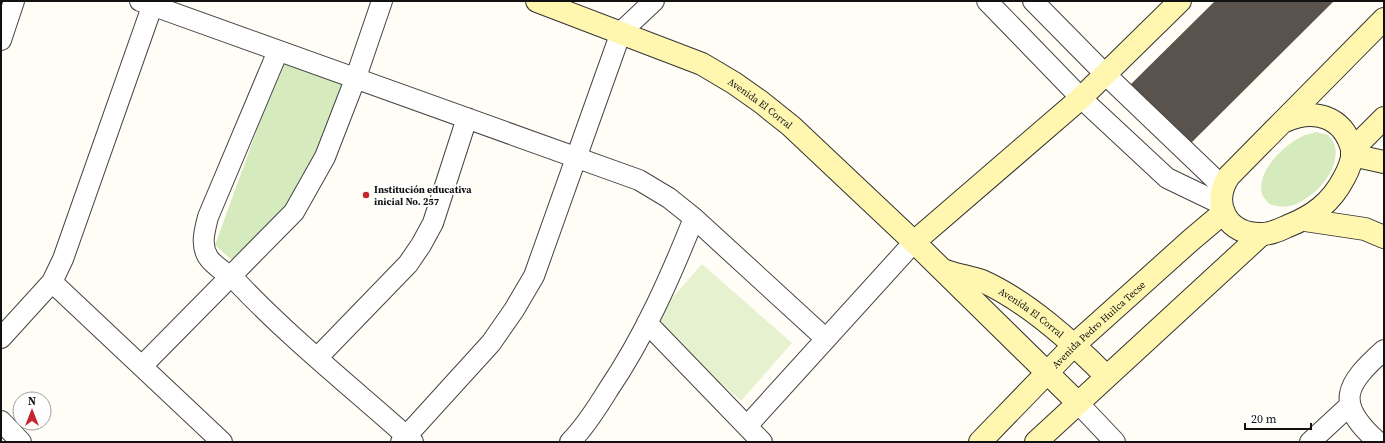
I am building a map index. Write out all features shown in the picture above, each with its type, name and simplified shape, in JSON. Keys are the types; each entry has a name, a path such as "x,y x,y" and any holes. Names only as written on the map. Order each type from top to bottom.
{"street":[{"path":"1,40 14,1"},
{"path":"142,366 230,275 294,212 325,156 356,77 382,1"},
{"name":"Avenida El Corral","path":"537,1 702,64 734,82 791,126 914,242 1078,403"},
{"path":"278,51 208,217 204,233 203,246 208,258 230,275 263,310 407,440 491,343 514,310 534,276 621,32 654,1"},
{"path":"986,1 1081,98 1167,178 1222,201"},
{"path":"1033,1 1105,74 1222,201 1239,229 1250,233 1262,234 1275,232 1305,220 1322,206 1338,190 1347,173 1352,153 1384,118"},
{"path":"747,426 914,242 1081,98 1180,1"},
{"path":"1,338 52,282 74,233 149,2 278,51 356,77 639,180 669,198 694,218 826,338"},
{"path":"1222,201 1229,176 1384,20"},
{"path":"1285,121 1298,115 1316,114 1333,121 1346,134 1352,153"},
{"path":"317,358 408,264 421,245 433,223 467,118"},
{"path":"1352,153 1384,162"},
{"name":"Avenida Pedro Huilca Tecse","path":"980,442 1074,345 1191,240 1222,201"},
{"path":"576,440 629,359 673,270 694,218"},
{"path":"1305,220 1365,229 1384,237"},
{"path":"1036,442 1262,234"},
{"name":"Avenida El Corral","path":"943,270 988,285 1024,306 1074,345 1106,376"},
{"path":"52,282 222,442"},
{"path":"647,323 762,442"},
{"path":"1378,442 1360,427 1349,406 1351,385 1363,368 1384,350"},
{"path":"1078,403 1115,442"},
{"path":"1310,442 1349,406"},
{"path":"1,421 21,442"}],"green space":[{"path":"282,61 346,84 319,156 288,210 234,262 215,245"},
{"path":"1316,132 1328,135 1335,146 1336,155 1334,164 1325,181 1312,195 1296,204 1282,207 1269,204 1262,194 1261,186 1267,168 1287,146 1303,136"},
{"path":"702,264 792,343 741,401 651,322"}],"building":[{"path":"1215,1 1334,1 1186,148 1126,89"}],"place":[{"name":"Institución educativa inicial No. 257","path":"366,195"}]}
